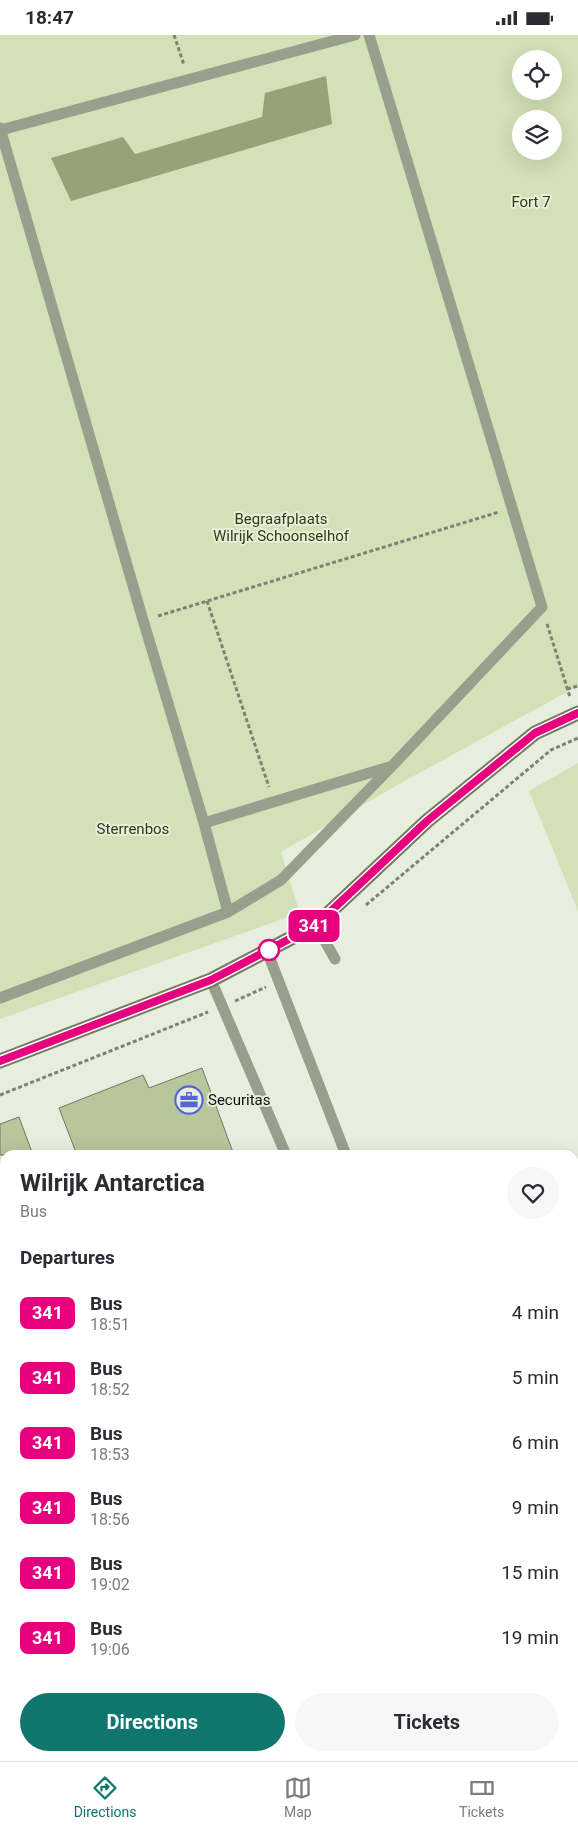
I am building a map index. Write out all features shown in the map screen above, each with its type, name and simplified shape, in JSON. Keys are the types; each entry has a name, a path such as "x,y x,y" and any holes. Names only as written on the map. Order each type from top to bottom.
{"street":[{"path":"0,1061 211,980 316,925 427,821 535,733 577,714"}],"lane":[{"path":"228,912 204,823 0,129 355,35"},
{"path":"0,998 228,912 281,880 542,607 370,35"},
{"path":"204,823 392,766"},
{"path":"316,925 335,959"},
{"path":"267,951 344,1150"},
{"path":"211,980 284,1150"}],"path":[{"path":"174,35 188,80"},
{"path":"143,620 512,509"},
{"path":"207,601 274,802"},
{"path":"542,607 577,714"},
{"path":"568,689 578,685"}],"green space":[{"name":"Begraafplaats Wilrijk Schoonselhof","path":"0,35 578,35 578,686 401,783 281,852 300,913 0,1019"},
{"path":"578,763 578,911 529,791"}],"shaded area":[{"path":"326,76 332,124 71,201 51,158 123,137 135,154 262,117 265,93"}],"building":[{"path":"202,1068 232,1150 75,1150 59,1108 143,1075 149,1088"},
{"path":"19,1117 31,1150 0,1150 0,1124"}],"bus line":[{"name":"341","path":"0,1061 211,980 316,925 427,821 535,733 578,713"}],"place":[{"name":"Securitas","path":"189,1100"}],"park label":[{"name":"Fort 7","path":"531,202"},
{"name":"Sterrenbos","path":"133,829"}]}
